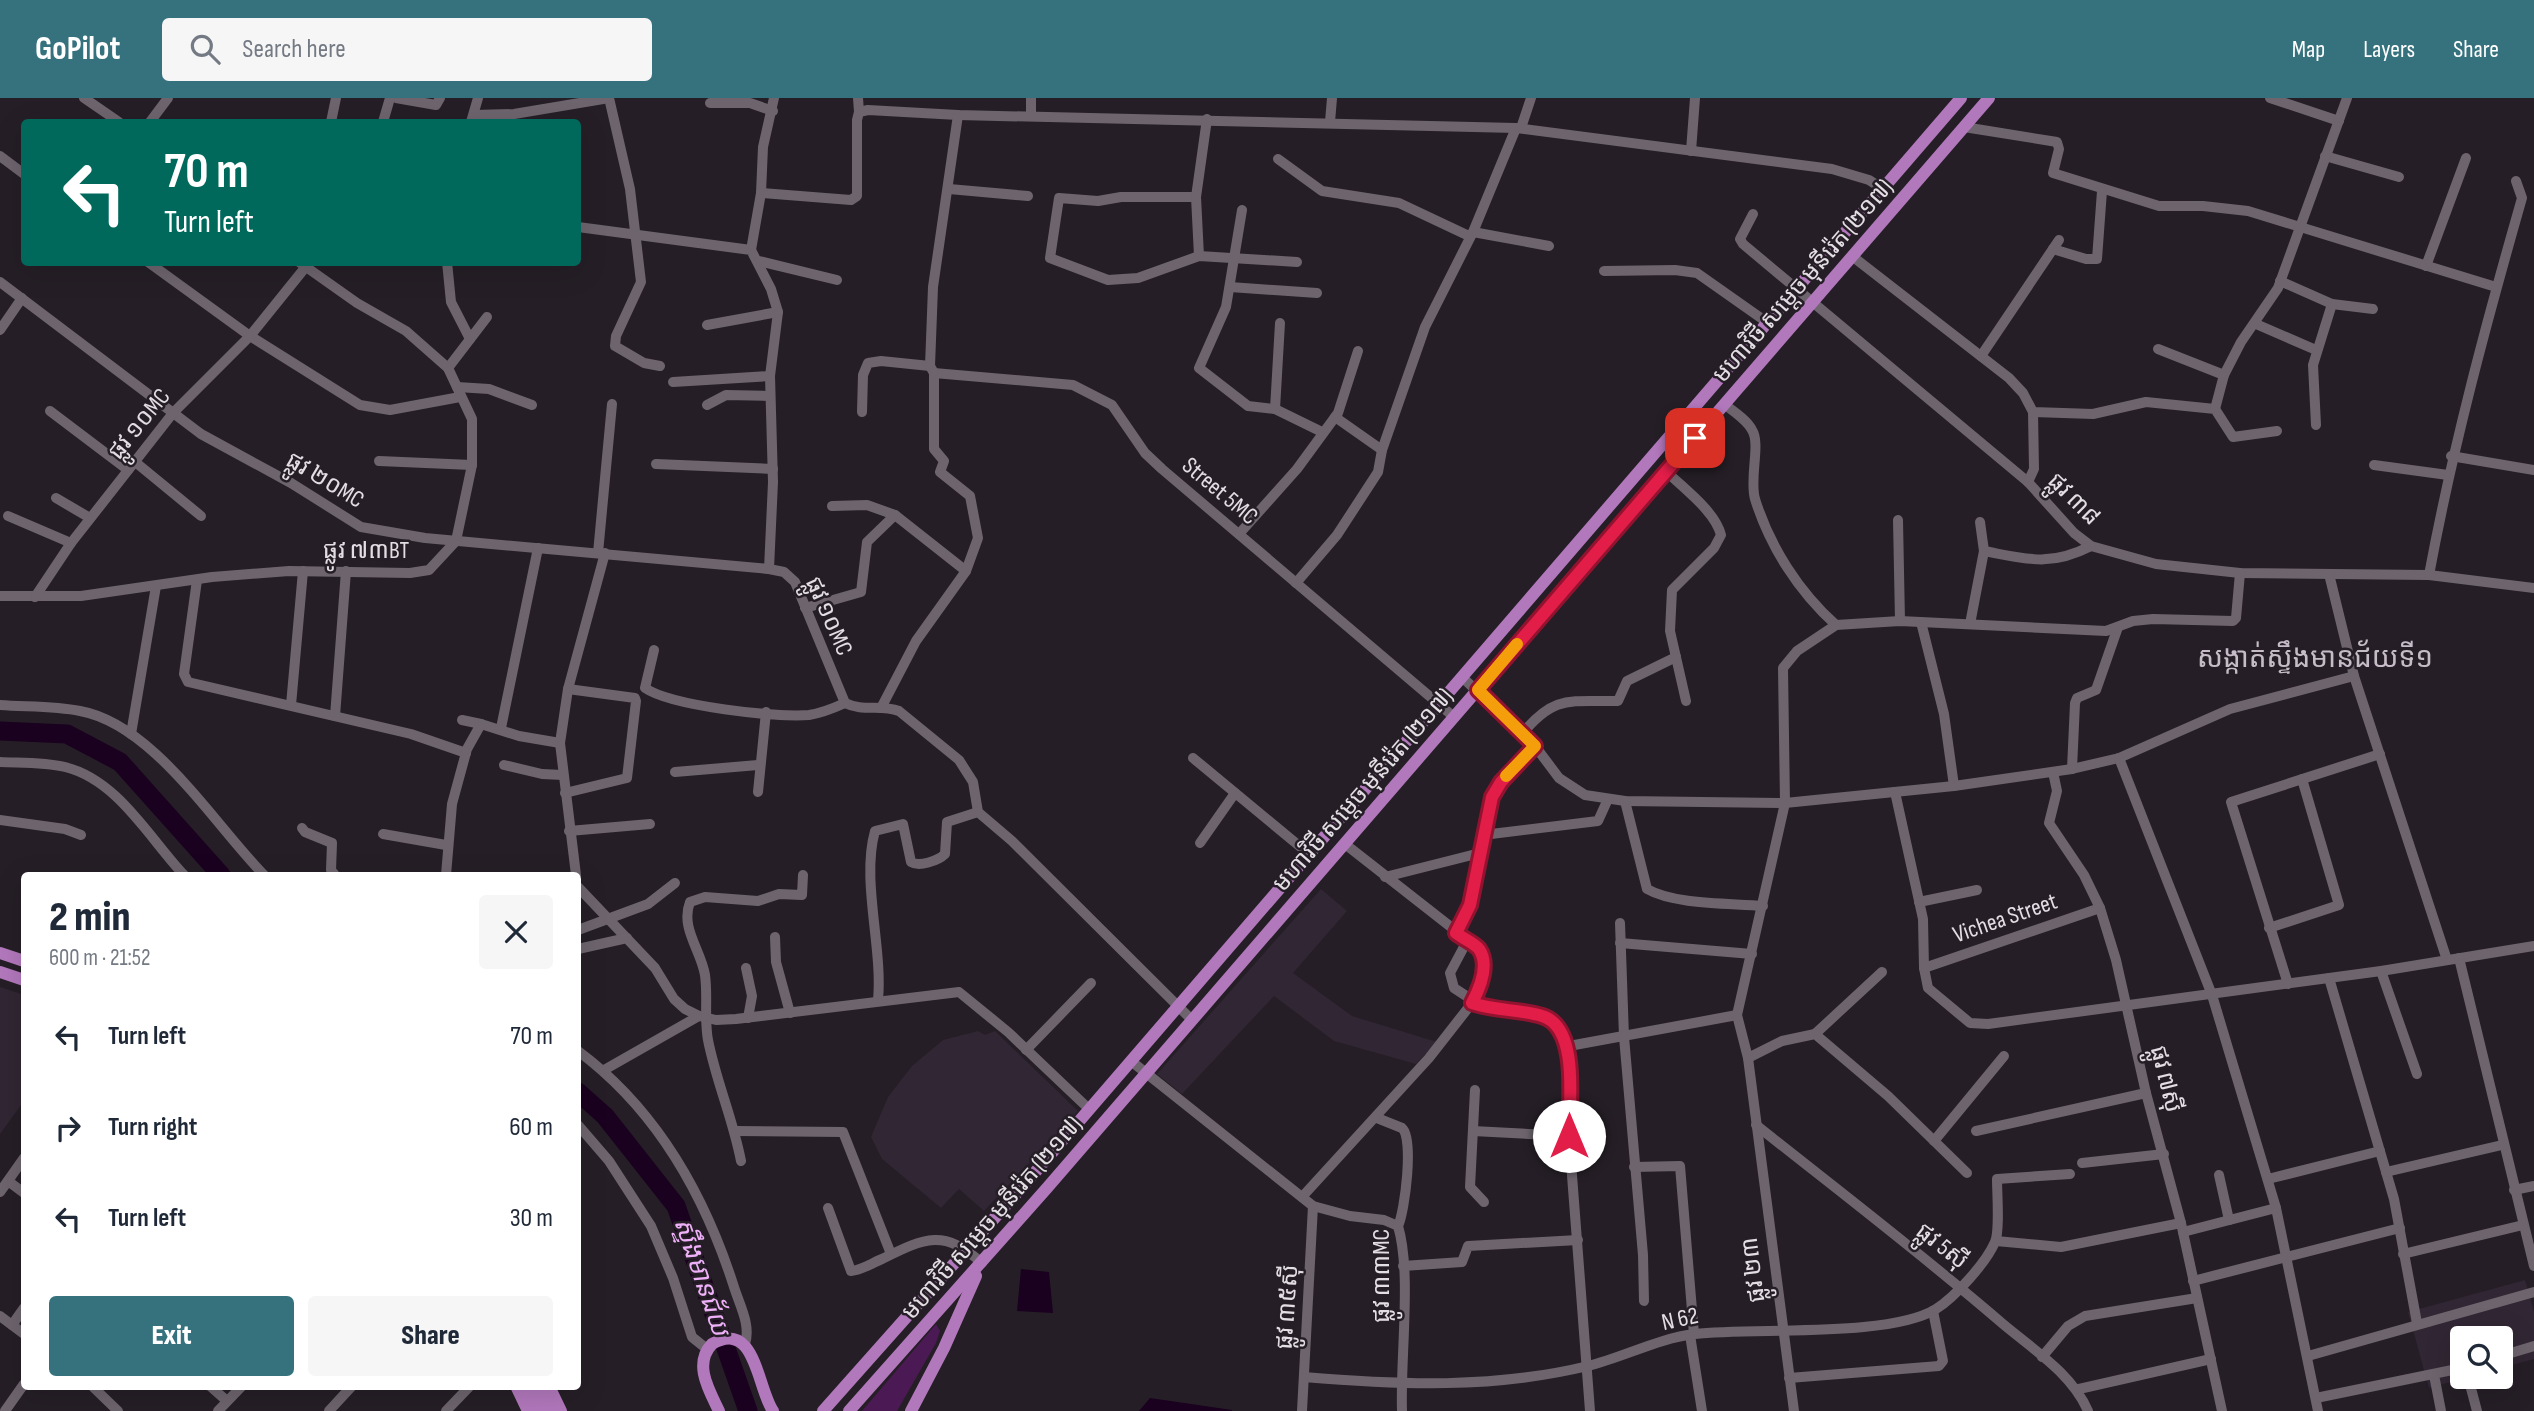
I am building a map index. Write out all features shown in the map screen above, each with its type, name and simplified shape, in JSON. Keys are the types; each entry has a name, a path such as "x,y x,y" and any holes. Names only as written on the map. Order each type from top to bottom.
{"main road":[{"name":"មហាវិថី សម្តេច មុនីរ៉េត (២១៧)","path":"823,1411 1131,1061 1961,98"},
{"name":"មហាវិថី សម្តេច មុនីរ៉េត (២១៧)","path":"849,1411 982,1263 1989,98"},
{"path":"0,953 21,960"},
{"path":"0,972 21,979"},
{"path":"911,1411 944,1348 982,1263"},
{"path":"719,1411 703,1370 707,1349 725,1339 745,1344 751,1353 763,1394 773,1411"},
{"path":"518,1390 528,1411"},
{"path":"528,1390 539,1411"},
{"path":"540,1390 551,1411"},
{"path":"552,1390 561,1411"}],"street":[{"path":"84,98 115,119"},
{"path":"152,119 168,98"},
{"path":"332,119 335,98"},
{"path":"384,119 390,98"},
{"path":"396,98 436,105 440,98"},
{"path":"478,98 473,119 609,98 630,189 641,282 616,336 615,346 644,363 660,366"},
{"path":"581,227 751,250 761,193 764,147 774,98"},
{"path":"761,193 852,200 856,197 858,98"},
{"path":"1031,98 1031,116"},
{"path":"1330,122 1332,98"},
{"path":"1296,583 1337,535 1369,490 1378,472 1382,450 1425,327 1471,234 1531,98"},
{"path":"1691,151 1695,98"},
{"path":"2270,98 2339,121"},
{"path":"2277,431 2233,436 2215,408 2224,375 2241,342 2256,324 2280,281 2347,98"},
{"path":"710,103 750,103 773,111"},
{"path":"859,112 868,110 958,115 1519,128 1832,169 1870,180 1883,189"},
{"path":"881,708 916,641 966,571 978,538 970,496 940,470 944,461 934,449 933,287 958,115"},
{"path":"1199,256 1196,197 1207,119"},
{"path":"1964,127 2057,142 2059,149 2053,173 2102,191 2159,206 2229,207 2300,226 2496,288"},
{"path":"0,156 21,172"},
{"path":"2326,156 2399,177"},
{"path":"2426,266 2466,158"},
{"path":"1278,159 1322,191 1399,203 1471,234 1549,246"},
{"path":"2429,575 2451,456 2522,198 2516,181"},
{"path":"949,189 1028,196"},
{"path":"1981,356 2056,245 2086,259 2096,259 2102,191"},
{"path":"1196,197 1121,197 1098,201 1059,198 1050,258 1108,280 1138,278 1199,256 1297,262"},
{"path":"1242,211 1230,287 1220,327 1199,368 1248,406 1275,409 1322,432"},
{"name":"ផ្លូវ ៣៨","path":"1753,214 1741,242 2028,482 2074,533 2091,546 2157,564 2240,573 2429,575 2534,588"},
{"name":"ផ្លូវ ១០MC","path":"751,250 759,261 778,312 770,376 773,469 769,569 785,572 795,582 845,703"},
{"path":"1852,256 1981,356 2023,393 2034,412 2034,469 2028,482"},
{"path":"759,261 837,280"},
{"path":"154,266 250,336 360,405 373,409 422,407 459,392 489,389 532,405"},
{"name":"ផ្លូវ ១០MC","path":"35,597 71,543 173,413 250,336 303,266"},
{"path":"308,266 357,303 407,331 448,368 472,419 472,465 456,541"},
{"path":"447,266 451,302 470,339"},
{"path":"1604,271 1675,270 1697,273 1768,323"},
{"path":"2280,281 2332,304 2373,309"},
{"name":"ផ្លូវ ២០MC","path":"0,282 201,434 291,483 361,527 456,541 769,569"},
{"path":"1230,287 1317,293"},
{"path":"0,330 22,298"},
{"path":"2316,425 2313,380 2316,350 2332,304"},
{"path":"707,325 778,312"},
{"path":"448,368 487,317"},
{"path":"1275,409 1280,323"},
{"path":"2256,324 2316,350"},
{"path":"2158,349 2224,375"},
{"path":"1238,534 1297,469 1335,417 1344,399 1358,351"},
{"name":"Street 5MC","path":"862,412 863,375 868,363 881,361 932,370 1073,385 1112,405 1144,453 1454,717"},
{"path":"673,382 770,376"},
{"path":"707,405 726,395 770,396"},
{"path":"2034,412 2093,414 2146,402 2215,408"},
{"path":"576,872 560,743 568,689 601,553 612,404"},
{"path":"1724,404 1752,429 1756,444 1753,461 1756,499 1781,557 1796,584 1836,625"},
{"path":"51,411 201,516"},
{"path":"1335,417 1382,450"},
{"path":"2451,456 2534,470"},
{"path":"379,461 472,465"},
{"path":"656,464 773,469"},
{"path":"2374,465 2448,475"},
{"path":"1666,471 1709,514 1719,526 1721,535 1714,548 1672,590 1670,631 1686,701"},
{"path":"55,498 90,518"},
{"path":"832,506 867,505 895,515 966,571"},
{"path":"805,608 861,592 867,542 895,515"},
{"path":"8,516 71,543"},
{"path":"1898,520 1900,621"},
{"path":"1970,624 1984,551 1980,522"},
{"name":"ផ្លូវ ៧៣BT","path":"35,597 81,596 197,580 303,571 393,573 429,570 456,541"},
{"path":"1984,551 2039,562 2060,559 2091,546"},
{"path":"501,728 538,548"},
{"path":"291,705 303,571"},
{"path":"335,716 346,571"},
{"path":"1569,1046 1737,1015 1785,803 1783,668 1797,651 1836,625 1900,621 2106,631 2153,619 2233,621 2236,618 2240,573"},
{"path":"2329,574 2354,676 2453,959 2534,1266"},
{"path":"197,580 184,680 422,737 466,753"},
{"path":"131,734 156,586"},
{"path":"0,596 35,597"},
{"path":"1921,622 1942,702 1954,786"},
{"path":"2072,769 2075,703 2077,698 2096,690 2118,627"},
{"path":"645,688 654,650"},
{"path":"1522,734 1540,712 1555,704 1618,701 1627,681 1676,657"},
{"path":"1462,677 1535,746 1559,778 1585,794 1625,801 1785,803 1954,786 2072,769 2119,758 2230,709 2354,676"},
{"path":"565,793 627,778 638,689 645,688 659,695 711,707 766,712 813,715 845,703 861,709 899,711 959,760 973,782 978,812 1012,841 1192,1020"},
{"path":"568,689 635,698"},
{"path":"0,705 81,711 110,720 160,757 261,872"},
{"path":"758,792 758,765 766,712"},
{"path":"462,720 501,728 519,736 560,743"},
{"path":"446,872 446,845 452,804 466,753 481,724"},
{"path":"1456,933 1470,905 1492,797 1501,782 1535,746"},
{"path":"2288,984 2231,802 2380,754"},
{"path":"1193,758 1309,854"},
{"path":"2119,758 2213,995 2276,1208 2318,1411"},
{"path":"0,762 64,767 84,774 120,802 181,872"},
{"path":"504,765 542,775 563,775"},
{"path":"675,772 758,765"},
{"name":"ផ្លូវ ៧ស៊ី","path":"2053,772 2057,791 2049,823 2070,852 2100,908 2182,1228 2222,1411"},
{"path":"2270,928 2339,905 2302,779"},
{"path":"1895,792 1919,902 1928,988 1970,1023 1988,1024 2126,1007 2381,971 2534,946"},
{"path":"1200,843 1235,793"},
{"path":"1483,835 1598,821 1608,799"},
{"path":"1625,801 1647,889 1660,895 1763,906"},
{"path":"878,1000 879,947 872,859 875,831 904,824 911,862 917,865 946,854 947,822 978,812"},
{"path":"0,820 65,829 81,835"},
{"path":"569,831 650,824"},
{"path":"302,828 305,832 332,843 333,872"},
{"path":"383,834 446,845"},
{"path":"1303,1198 1377,1118 1472,1003 1482,985 1483,963 1479,948 1456,933 1345,844"},
{"path":"1385,877 1480,853"},
{"path":"741,1161 703,1017 705,972 688,929 687,910 690,902 705,897 758,901 779,894 798,896 803,892 803,875"},
{"path":"581,929 648,904 675,883"},
{"path":"581,890 655,968 674,999 703,1017"},
{"path":"1919,902 1977,890"},
{"name":"Vichea Street","path":"1924,968 2100,908"},
{"path":"1620,923 1624,1037 1643,1255 1644,1301"},
{"path":"775,937 776,962 790,1013"},
{"path":"581,948 627,938"},
{"path":"1467,941 1450,973 1454,988 1472,1003 1551,1019 1560,1028 1569,1046 1569,1136 1590,1411"},
{"path":"1620,943 1752,954"},
{"path":"746,968 752,996 748,1018"},
{"path":"2381,971 2417,1074"},
{"path":"1748,1058 1782,1041 1815,1034 1882,972"},
{"path":"2329,978 2386,1172 2400,1228 2417,1324"},
{"path":"1026,1049 1091,983"},
{"path":"604,1070 703,1017 748,1018 960,992 1026,1049 1089,1109"},
{"name":"ផ្លូវ ២៣","path":"1737,1015 1748,1058 1781,1330 1794,1411"},
{"path":"1815,1034 1888,1096 1967,1173"},
{"path":"581,1053 604,1070 650,1123 698,1195 717,1233 745,1318 748,1333 745,1344"},
{"path":"1934,1141 2004,1056"},
{"path":"1131,1061 1312,1206 1350,1216 1384,1220 1398,1226"},
{"path":"1475,1090 1470,1187 1484,1202"},
{"path":"1976,1131 2146,1093"},
{"name":"ផ្លូវ ៣៣MC","path":"1377,1118 1407,1132 1404,1213 1398,1226 1402,1241 1403,1266 1402,1411"},
{"name":"ផ្លូវ 5ស៊ី","path":"1756,1125 1961,1288 2042,1357 2079,1389 2088,1411"},
{"path":"581,1128 609,1161 640,1207 663,1251 692,1337 707,1349"},
{"path":"1473,1130 1569,1136"},
{"path":"735,1131 843,1132 891,1254"},
{"path":"2386,1172 2502,1145"},
{"path":"2268,1179 2380,1151"},
{"path":"2081,1163 2164,1154"},
{"path":"0,1192 21,1162"},
{"path":"1634,1167 1680,1166 1692,1335 1702,1411"},
{"path":"2070,1174 1997,1179 1996,1241 2062,1247 2229,1220 2276,1208"},
{"path":"2219,1175 2229,1220"},
{"path":"8,1181 21,1192"},
{"path":"2514,1191 2534,1186"},
{"name":"ផ្លូវ ៣៥ស៊ី","path":"1302,1411 1312,1206"},
{"path":"828,1208 851,1271 935,1240 949,1240 982,1263"},
{"path":"2403,1254 2523,1225"},
{"path":"2193,1281 2400,1228"},
{"path":"1403,1266 1462,1262 1468,1246 1578,1240"},
{"name":"N 62","path":"1304,1377 1401,1385 1464,1385 1588,1366 1692,1335 1878,1324 1933,1311 1961,1288 1996,1241"},
{"path":"2308,1356 2534,1292"},
{"path":"2042,1357 2068,1326 2085,1316 2197,1298"},
{"path":"1789,1378 1939,1366 1943,1361 1933,1311"},
{"path":"12,1325 21,1312"},
{"path":"0,1316 21,1332"},
{"path":"2513,1352 2534,1346"},
{"path":"2079,1389 2211,1359"},
{"path":"2316,1398 2450,1371"},
{"path":"2434,1375 2441,1411"},
{"path":"5,1411 21,1388"},
{"path":"2471,1389 2477,1411"},
{"path":"96,1390 118,1411"},
{"path":"215,1390 227,1401"},
{"path":"218,1411 238,1390"},
{"path":"329,1411 348,1390"},
{"path":"446,1411 466,1390"}],"shaded area":[{"path":"1321,889 1347,911 1293,973 1352,1016 1437,1042 1416,1064 1334,1041 1274,996 1182,1094 1157,1074"},
{"path":"0,987 21,994 21,1105 0,1134"},
{"path":"978,1031 985,1035 995,1031 1078,1111 984,1211 959,1189 941,1208 882,1159 871,1137 888,1097 912,1066 943,1040"},
{"path":"1021,1269 1049,1272 1053,1313 1017,1311"},
{"path":"2525,1280 2534,1312 2534,1359 2513,1365 2513,1326 2450,1326 2450,1382 2429,1388 2408,1312"},
{"path":"936,1324 940,1331 936,1343 897,1411 862,1411"},
{"path":"1150,1398 1232,1410 1232,1411 1139,1411"}],"waterway":[{"name":"ស្ទឹងមានជ័យ","path":"0,731 67,734 120,762 218,872"},
{"name":"ស្ទឹងមានជ័យ","path":"581,1095 605,1116 676,1206 748,1411"}],"slow traffic":[{"path":"1506,776 1535,746 1478,690 1517,644"}],"district":[{"name":"សង្កាត់ស្ទឹងមានជ័យទី១","path":"2315,658"}],"route":[{"path":"1569,1136 1569,1046 1560,1028 1542,1015 1472,1003 1482,985 1483,963 1479,948 1456,933 1470,905 1492,797 1501,782 1535,746 1478,690 1695,438"}]}
